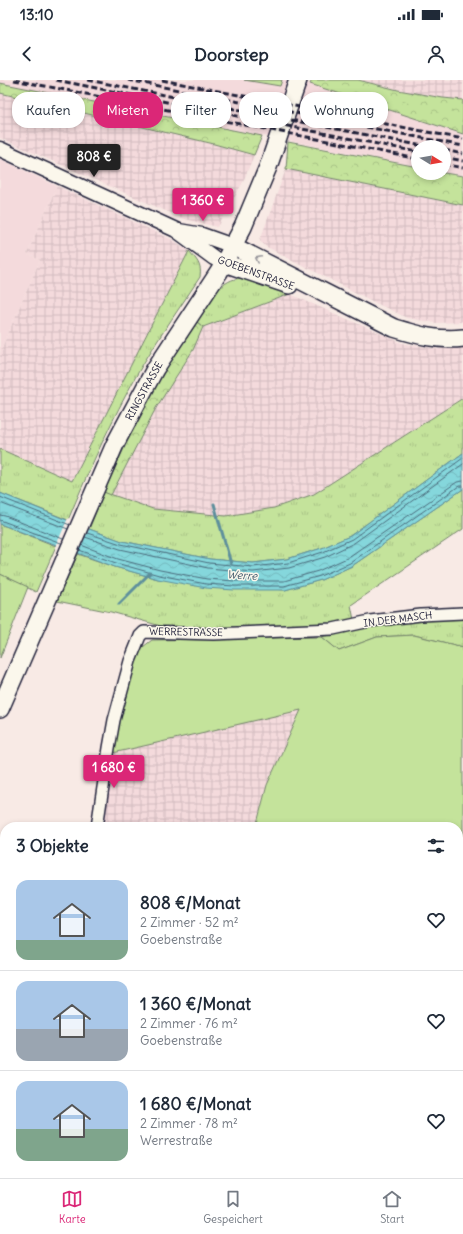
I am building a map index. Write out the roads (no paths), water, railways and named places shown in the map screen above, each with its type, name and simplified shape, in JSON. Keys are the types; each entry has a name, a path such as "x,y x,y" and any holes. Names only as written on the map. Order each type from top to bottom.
{"main road":[{"name":"RINGSTRASSE","path":"0,709 98,482 119,437 155,369 224,263 246,219 268,168 298,80"},
{"name":"GOEBENSTRASSE","path":"233,246 342,303 394,328 413,334 440,339 463,338"},
{"name":"GOEBENSTRASSE","path":"224,263 342,303"}],"street":[{"name":"GOEBENSTRASSE","path":"0,149 176,230 214,258 224,263"},
{"name":"GOEBENSTRASSE","path":"176,230 202,235 233,246"},
{"name":"IN DER MASCH","path":"333,629 370,621 421,615 463,613"},
{"name":"WERRESTRASSE","path":"99,822 114,720 130,661 140,636 144,632 214,634 333,629"}],"water":[{"name":"Werre","path":"463,453 463,489 352,566 321,580 285,590 234,590 206,588 158,579 115,567 0,524 0,493 122,541 210,559 253,563 287,559 322,548 350,536"}],"waterway":[{"name":"Werre","path":"214,504 231,564"},
{"path":"119,604 150,573"}],"railway":[{"path":"14,80 411,158"},
{"path":"56,80 411,151"},
{"path":"88,80 411,144"},
{"path":"128,80 463,146"},
{"path":"162,80 463,139"},
{"path":"451,151 463,154"},
{"path":"451,158 463,161"},
{"path":"451,165 463,168"}]}
